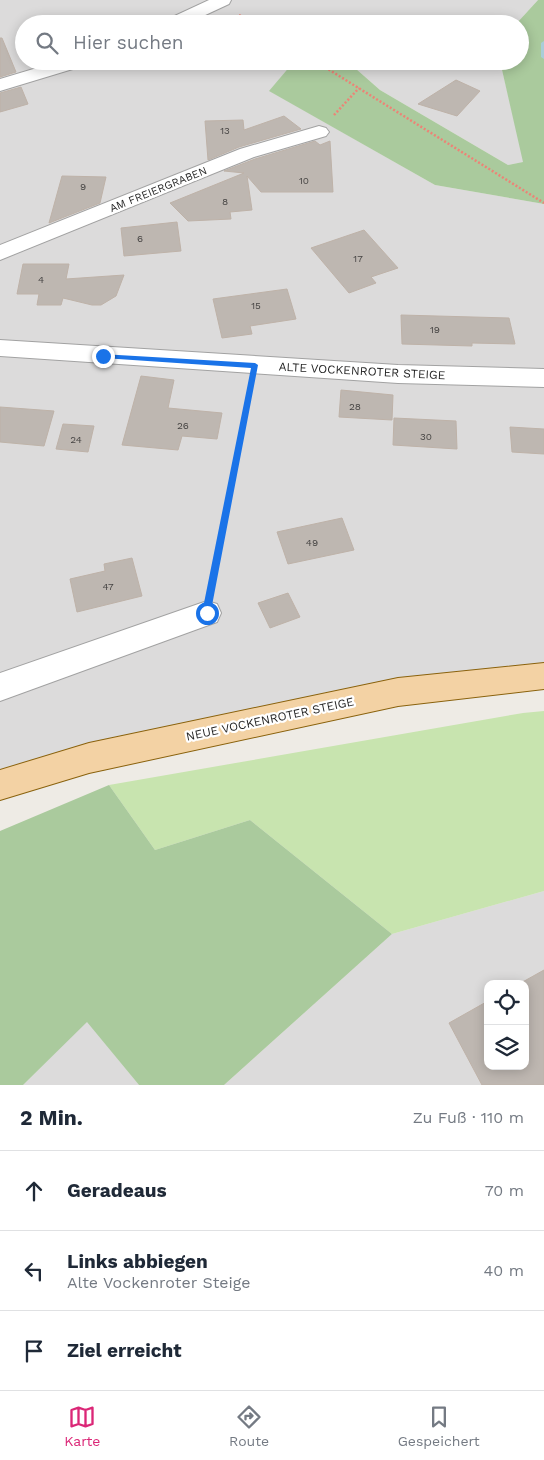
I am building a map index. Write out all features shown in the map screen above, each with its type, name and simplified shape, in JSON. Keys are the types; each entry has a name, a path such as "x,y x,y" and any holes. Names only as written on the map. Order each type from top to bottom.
{"main road":[{"name":"NEUE VOCKENROTER STEIGE","path":"0,786 90,758 398,692 544,676"}],"street":[{"path":"191,15 223,0"},
{"path":"0,85 50,70"},
{"name":"AM FREIERGRABEN","path":"0,253 247,153 319,132"},
{"name":"ALTE VOCKENROTER STEIGE","path":"0,348 398,374 544,378"},
{"path":"0,686 207,613"}],"path":[{"path":"330,70 544,203"},
{"path":"319,132 359,88"},
{"path":"207,613 255,365"}],"shaded area":[{"path":"0,0 538,0 524,15 15,15 15,70 287,70 270,91 435,185 544,204 544,676 0,785"},
{"path":"357,70 502,70 524,162 508,165 380,90"},
{"path":"544,891 544,1085 224,1085 392,934"},
{"path":"87,1021 139,1085 23,1085"}],"green space":[{"path":"538,0 544,0 544,204 435,185 269,91 287,70 357,70 380,90 508,165 523,162 502,70 529,70 529,15 524,15"},
{"path":"544,711 544,891 392,934 250,820 155,850 109,785 523,713"},
{"path":"109,785 155,850 250,820 392,934 224,1085 139,1085 87,1022 23,1085 0,1085 0,831"}],"building":[{"path":"0,38 2,38 16,72 0,77"},
{"path":"456,80 480,91 457,116 418,104"},
{"path":"21,87 28,104 0,112 0,93"},
{"path":"284,116 301,129 239,147 208,160 205,121 243,120 244,130"},
{"path":"315,141 320,145 330,141 333,192 261,192 247,176 252,210 230,212 231,219 188,221 170,203 244,173 224,171 255,159"},
{"path":"62,176 106,177 100,203 49,223"},
{"path":"177,222 181,251 124,256 121,228"},
{"path":"364,230 398,268 371,277 376,283 349,293 311,248"},
{"path":"23,264 69,264 66,279 124,275 116,296 101,305 92,305 63,298 61,305 37,305 39,294 17,294"},
{"path":"287,289 296,319 250,326 252,334 222,338 213,299"},
{"path":"401,315 509,318 515,344 472,343 472,346 402,344"},
{"path":"141,376 174,380 168,408 222,413 217,439 182,436 178,450 122,445"},
{"path":"341,390 393,395 392,420 339,417"},
{"path":"0,407 54,411 44,446 0,442"},
{"path":"394,418 456,421 457,449 393,445"},
{"path":"63,424 94,426 88,452 56,449"},
{"path":"510,427 544,429 544,454 512,452"},
{"path":"342,518 354,550 288,564 277,532"},
{"path":"132,558 142,596 77,612 70,579 105,571 104,564"},
{"path":"288,593 300,617 270,628 258,603"},
{"path":"544,970 544,1085 482,1085 449,1023 484,1003 484,1070 529,1070 529,980 526,980"}],"waterway":[{"path":"544,43 544,57"}],"route":[{"path":"103,356 255,365 207,613"}]}
